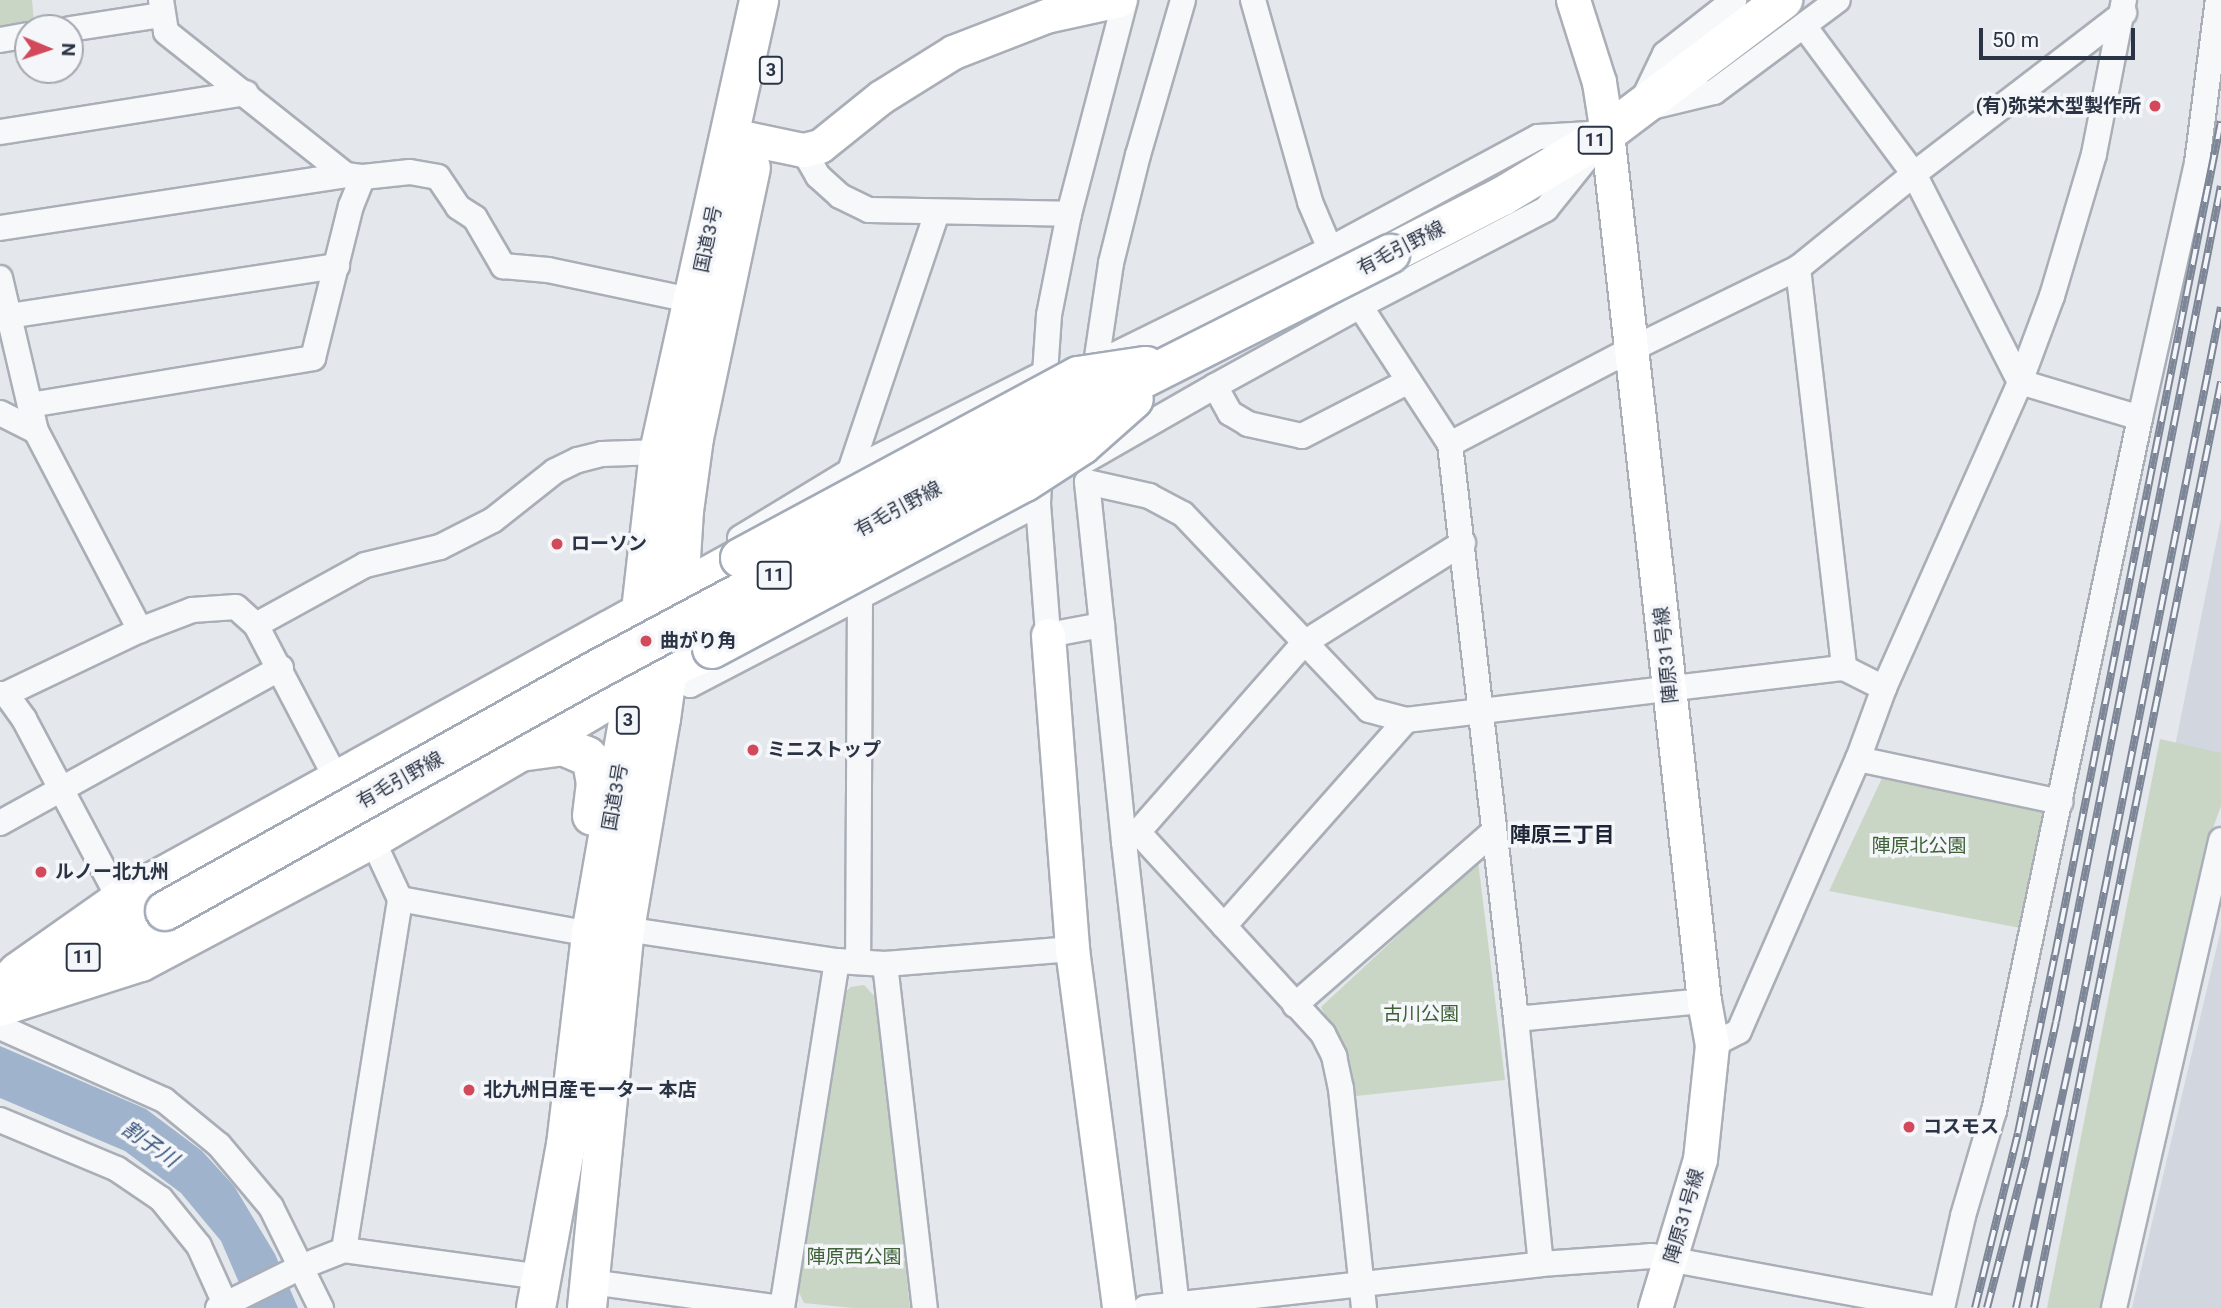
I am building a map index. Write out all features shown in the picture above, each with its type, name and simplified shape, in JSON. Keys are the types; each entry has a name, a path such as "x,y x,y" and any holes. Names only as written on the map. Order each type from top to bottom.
{"main road":[{"name":"国道3号","path":"540,1298 566,1145 608,931 668,669 679,590 684,511 744,138 759,0"},
{"name":"国道3号","path":"589,1295 608,931 659,452 695,301 786,0"},
{"name":"有毛引野線","path":"0,1002 600,668 1175,362 1503,196 1794,13"},
{"path":"0,990 18,972 120,900 642,614 679,590 1078,376 1175,362"},
{"path":"0,1007 141,962 372,839 633,686 712,649 1025,482 1082,445 1175,362"},
{"path":"520,752 563,746 577,749 592,761 596,783 589,854 608,931"}],"street":[{"path":"744,138 803,150 820,146 881,97 953,52 1044,8 1119,0"},
{"path":"1119,1308 1072,949 1038,504 1049,316 1069,214 1125,0"},
{"path":"1177,1307 1131,837 1102,625 1086,471 1096,365 1111,263 1138,155 1183,0"},
{"path":"1253,0 1310,202 1330,249 1360,306 1450,444 1516,1019 1541,1264"},
{"name":"陣原31号線","path":"1573,0 1599,82 1607,133 1704,1001 1712,1045 1700,1158 1673,1257 1655,1308"},
{"path":"1638,110 1665,54 1734,0"},
{"path":"1838,0 1794,13 1914,174 2020,382 2140,418"},
{"path":"1942,1308 1963,1216 1994,1111 2140,418 2197,163 2218,0"},
{"path":"84,23 108,12 162,7 166,32 354,176"},
{"path":"1450,444 1632,349 1798,268 2124,7"},
{"path":"1712,1045 1739,1031 1858,760 1884,688 2020,382 2052,296 2094,154 2124,7"},
{"path":"0,132 246,93"},
{"path":"1096,365 1330,249 1538,137 1607,133"},
{"path":"1086,471 1214,387 1360,306 1546,209 1607,133"},
{"path":"803,150 818,176 840,195 869,210 1069,214"},
{"path":"0,228 354,176 410,173 438,177 458,207 475,218 503,266 548,270 695,301"},
{"path":"30,405 313,358 351,206 354,176"},
{"path":"589,1295 781,1308 847,961 860,597 850,471 937,213"},
{"path":"9,316 337,266"},
{"path":"1798,268 1844,668"},
{"path":"0,278 36,431 140,630"},
{"path":"679,590 704,560 850,471 1045,373"},
{"path":"1214,387 1230,413 1248,424 1302,436 1409,381"},
{"path":"0,413 36,431"},
{"path":"256,625 365,565 450,541 493,520 555,471 578,460 602,454 659,452"},
{"path":"1086,471 1149,496 1183,514 1368,710 1406,720 1844,668 1884,688"},
{"path":"668,669 690,685 1038,504"},
{"path":"1131,837 1304,643 1462,543"},
{"path":"120,900 24,719 3,694 140,630 192,610 236,607 256,625 281,668 337,780"},
{"path":"1048,635 1102,625"},
{"path":"0,823 281,668"},
{"path":"1224,926 1406,720"},
{"path":"1858,760 2060,803"},
{"path":"1295,1005 1493,832"},
{"path":"1131,837 1224,926 1323,1034 1334,1056 1341,1089 1362,1296"},
{"path":"344,1250 400,898 372,839"},
{"path":"2114,1308 2221,840"},
{"path":"400,898 608,931 885,964 1072,949"},
{"path":"885,964 925,1308"},
{"path":"1516,1019 1704,1001"},
{"path":"0,1027 164,1100 219,1145 271,1207 295,1271 321,1308"},
{"path":"0,1120 117,1169 161,1199 199,1246 226,1306 344,1250 540,1298"},
{"path":"1145,1308 1362,1296 1541,1264 1652,1256 1673,1257 1932,1308"}],"shaded area":[{"path":"2221,519 2221,764 2174,751"},
{"path":"2221,929 2221,1308 2132,1308"}],"green space":[{"path":"0,0 32,0 33,14 14,14 14,25 0,27"},
{"path":"2160,739 2221,753 2221,806 2213,828 2100,1308 2047,1308"},
{"name":"陣原北公園","path":"1883,776 2047,813 2020,928 1829,891"},
{"name":"古川公園","path":"1478,861 1505,1080 1356,1096 1350,1062 1321,1007"},
{"name":"陣原西公園","path":"864,985 877,999 910,1308 853,1308 804,1303 798,1290 842,995 851,987"}],"water":[{"name":"割子川","path":"0,1046 146,1109 202,1151 234,1186 275,1254 298,1308 250,1308 221,1241 181,1193 125,1151 0,1098"}],"railway":[{"path":"1975,1308 2018,1133 2055,955 2221,121"},
{"path":"1987,1308 2026,1157 2056,1022 2221,186"},
{"path":"2016,1308 2079,1018 2221,307"},
{"path":"2034,1308 2221,382"}],"place":[{"name":"(有)弥栄木型製作所","path":"2155,106"},
{"name":"ローソン","path":"557,544"},
{"name":"曲がり角","path":"646,641"},
{"name":"ミニストップ","path":"753,750"},
{"name":"ルノー北九州","path":"41,872"},
{"name":"北九州日産モーター 本店","path":"469,1090"},
{"name":"コスモス","path":"1909,1127"}],"district":[{"name":"陣原三丁目","path":"1562,835"}]}
